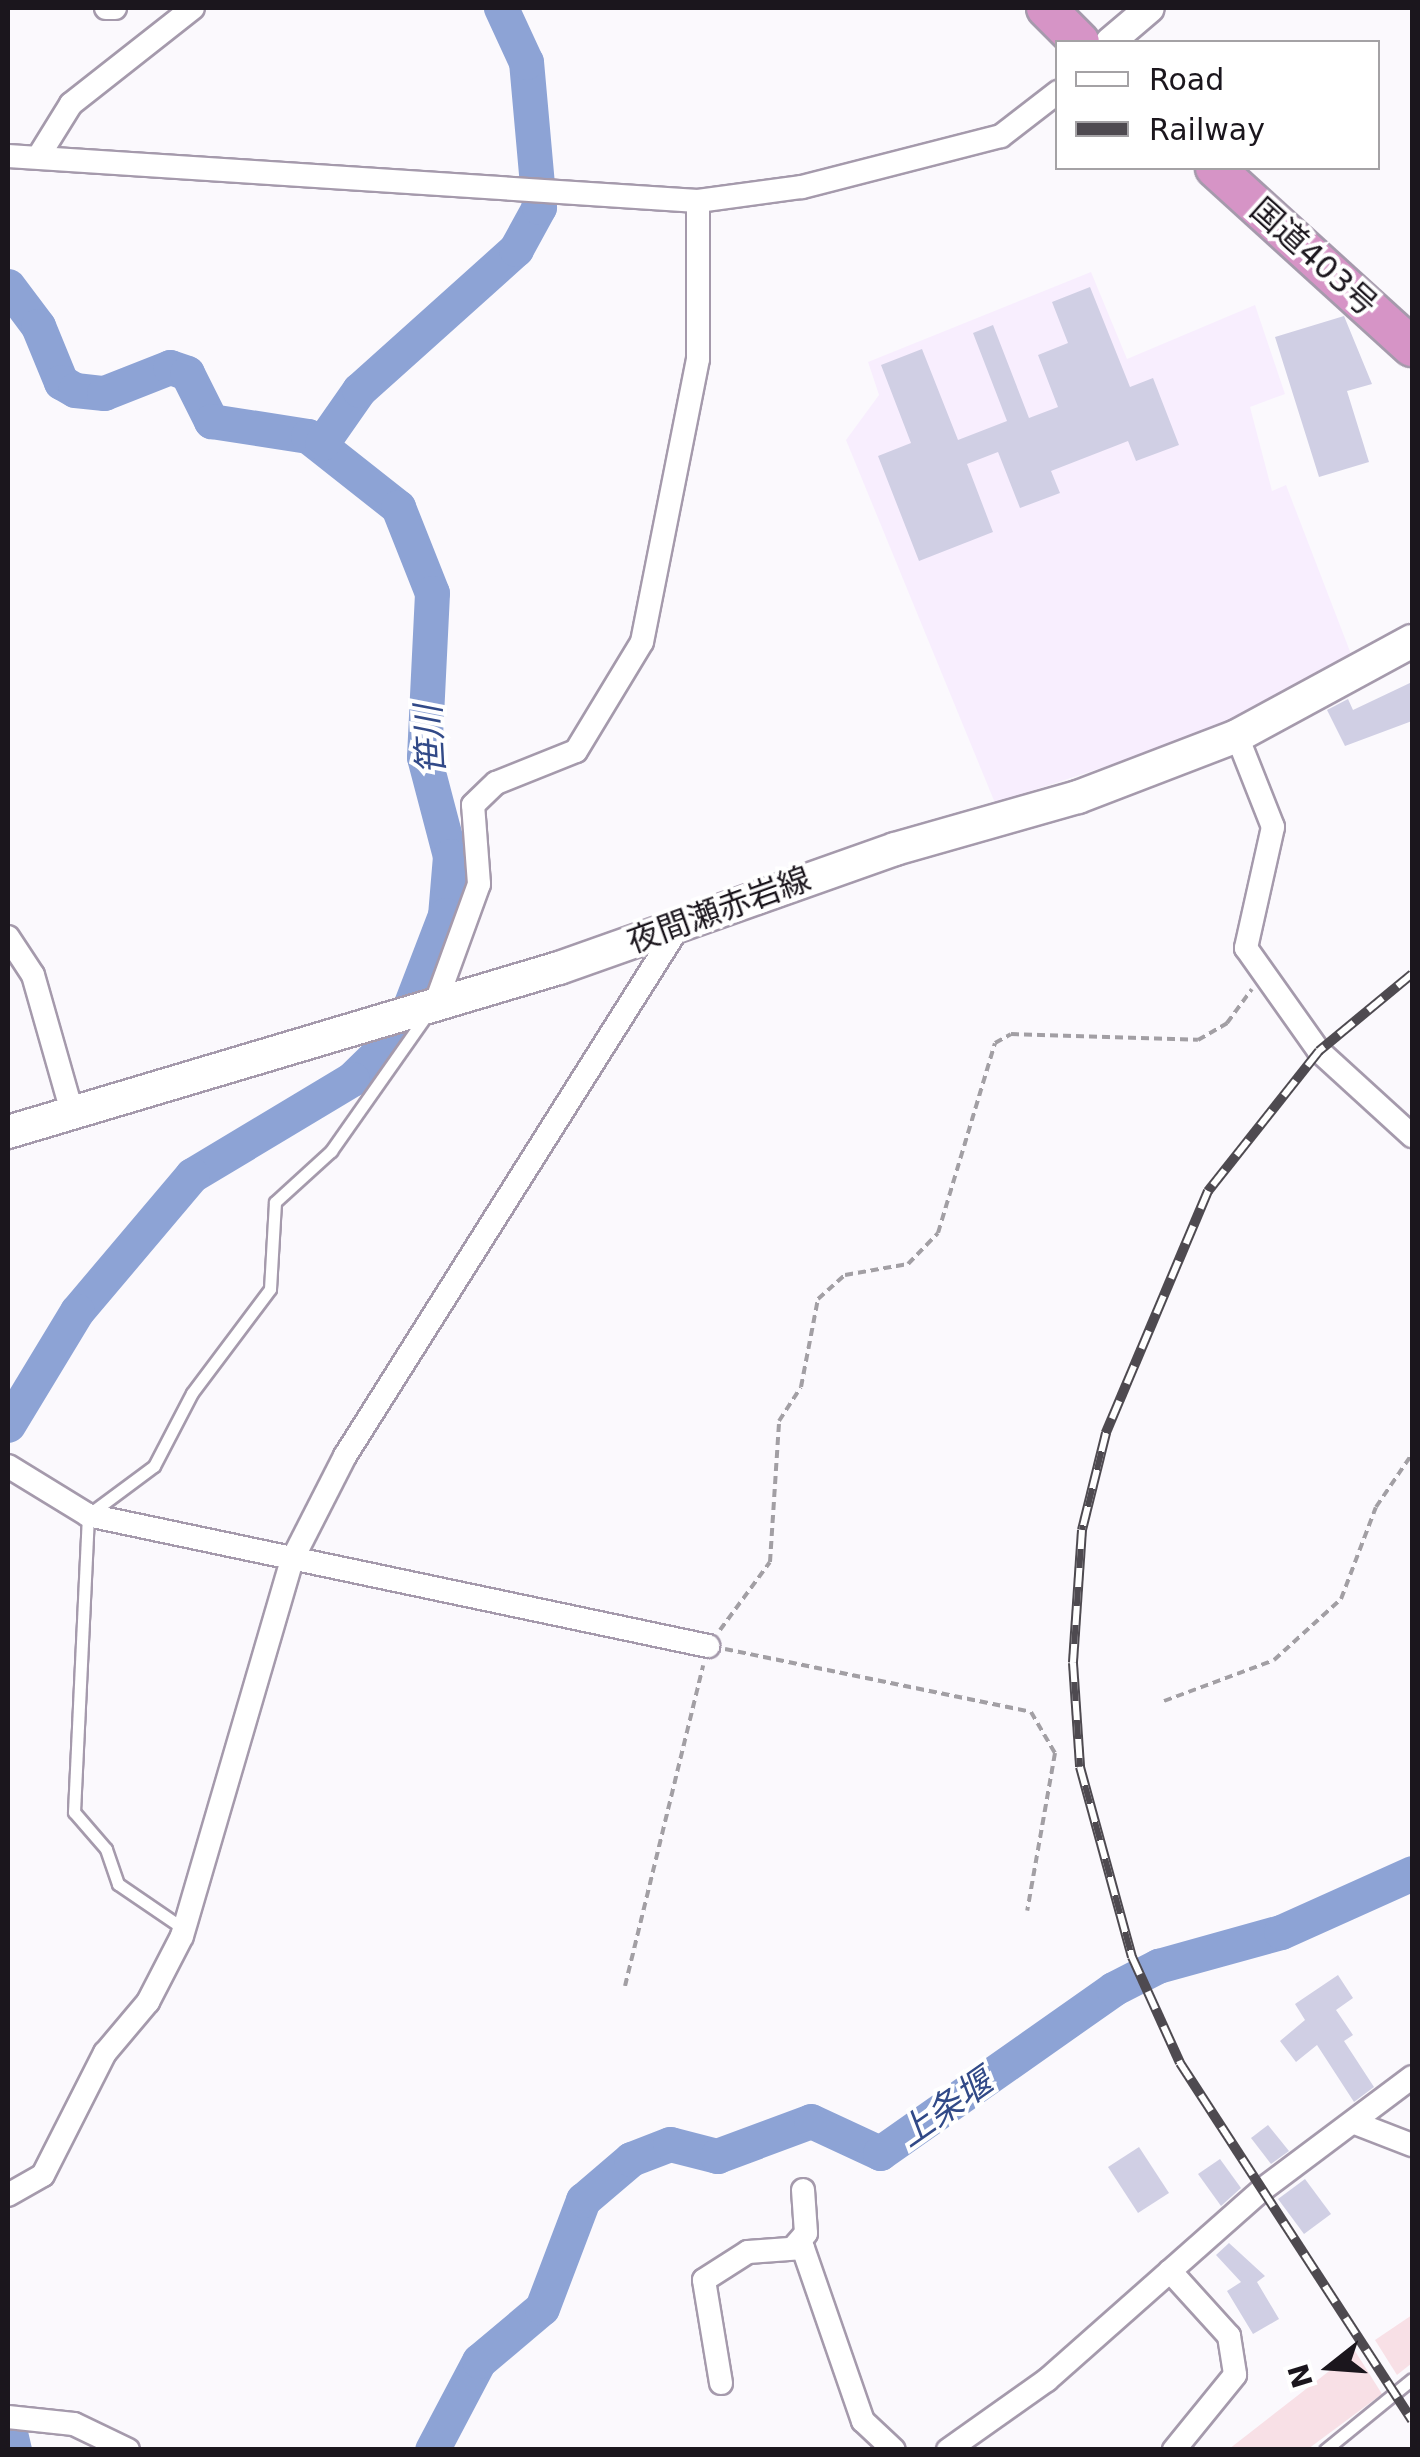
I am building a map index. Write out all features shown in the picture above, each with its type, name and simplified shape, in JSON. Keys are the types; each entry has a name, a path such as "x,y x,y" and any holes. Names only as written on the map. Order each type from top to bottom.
{"highway":[{"path":"1046,8 1078,40"},
{"name":"国道403号","path":"1217,170 1412,346"}],"main road":[{"name":"夜間瀬赤岩線","path":"8,1132 428,1007 1237,736 1412,642"}],"street":[{"path":"106,8 115,8"},
{"path":"40,154 71,104 192,8"},
{"path":"1112,40 1150,8"},
{"path":"8,156 40,154 552,196 698,202 802,187 1001,136 1055,94"},
{"path":"428,1007 479,884 473,805 496,783 576,751 620,691 646,629 698,359 698,202"},
{"path":"1237,736 1273,827 1246,948 1260,978 1319,1051 1412,1136"},
{"path":"8,2195 43,2175 105,2053 148,2002 184,1928 292,1560 346,1456 680,924"},
{"path":"8,937 33,975 73,1115"},
{"path":"8,1466 88,1515 708,1646"},
{"path":"948,2450 1046,2380 1170,2272 1412,2078"},
{"path":"1355,2123 1412,2145"},
{"path":"794,2247 806,2232 803,2190"},
{"path":"721,2383 704,2280 748,2252 803,2248 863,2421 894,2450"},
{"path":"1170,2272 1228,2336 1235,2375 1174,2450"},
{"path":"10,2417 74,2424 128,2450"}],"lane":[{"path":"184,1928 118,1884 106,1849 74,1812 88,1515 154,1466 192,1393 270,1289 276,1202 332,1151 428,1007"},
{"path":"1325,2450 1412,2379"}],"path":[{"path":"625,1986 708,1646 770,1562 778,1421 801,1387 818,1300 827,1282 908,1264 931,1244 955,1200 994,1042 1011,1034 1198,1040 1227,1022 1260,978"},
{"path":"1164,1701 1274,1660 1341,1599 1376,1507 1412,1454"},
{"path":"708,1646 1032,1712 1055,1754 1027,1910"}],"shaded area":[{"path":"1091,272 1127,359 1255,305 1285,394 1250,407 1272,491 1286,485 1351,654 1231,725 995,803 846,440 879,395 868,362"},
{"path":"1412,2315 1412,2363 1397,2375 1375,2340"},
{"path":"1355,2351 1382,2394 1308,2449 1229,2449"}],"building":[{"path":"1090,287 1130,387 1153,378 1179,445 1136,461 1128,441 1051,471 1060,493 1020,508 998,452 967,464 993,532 919,561 878,456 911,443 881,365 922,349 958,440 1007,421 973,333 993,325 1029,418 1058,407 1038,355 1068,343 1052,302"},
{"path":"1344,316 1372,384 1347,391 1369,462 1319,477 1275,337"},
{"path":"1412,682 1412,721 1345,746 1327,710 1348,699 1353,710"},
{"path":"1338,1975 1353,1998 1336,2010 1353,2035 1344,2041 1374,2087 1354,2102 1317,2045 1296,2062 1280,2041 1305,2020 1295,2004"},
{"path":"1268,2125 1289,2151 1271,2164 1251,2138"},
{"path":"1139,2147 1169,2193 1138,2213 1108,2167"},
{"path":"1220,2159 1241,2188 1221,2206 1198,2174"},
{"path":"1305,2179 1331,2214 1304,2234 1278,2199"},
{"path":"1229,2243 1265,2276 1257,2282 1279,2319 1253,2334 1227,2291 1241,2282 1216,2255"}],"waterway":[{"name":"笹川","path":"322,443 359,390 516,249 539,207 526,62 501,8"},
{"name":"笹川","path":"8,286 38,326 61,382 75,390 104,393 170,367 187,373 211,421 308,436 398,507 432,593 424,757 450,856 445,915 400,1032 352,1079 192,1175 77,1311 8,1425"},
{"name":"上条堰","path":"432,2450 479,2361 542,2308 583,2200 631,2159 670,2144 717,2156 811,2121 880,2153 1113,1989 1158,1966 1281,1932 1412,1873"},
{"name":"笹川","path":"8,2424 14,2450"}],"railway":[{"path":"1412,974 1319,1051 1208,1191 1106,1433 1082,1530 1073,1663 1080,1767 1132,1957 1180,2063 1412,2420"}]}
